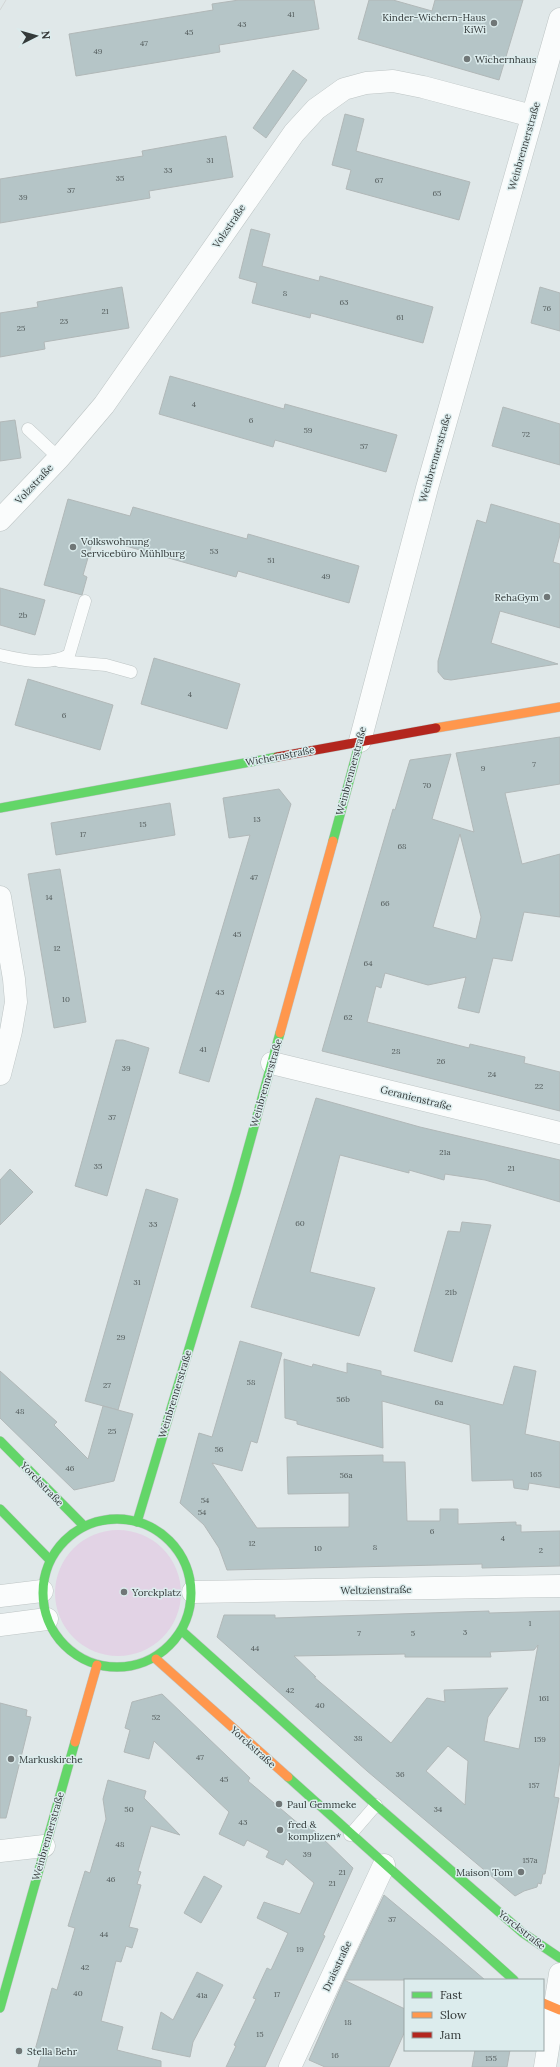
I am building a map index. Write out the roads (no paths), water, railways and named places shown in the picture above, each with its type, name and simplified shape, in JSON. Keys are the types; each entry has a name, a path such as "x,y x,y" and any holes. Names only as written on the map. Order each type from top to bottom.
{"street":[{"name":"Weinbrennerstraße","path":"137,1522 272,1063 427,488 560,19"},
{"name":"Volzstraße","path":"0,520 59,458 104,404 150,342 294,133 322,105 344,89 366,83 393,81 423,87 532,116"},
{"name":"Wichernstraße","path":"0,808 360,741 560,707"},
{"path":"0,897 14,979 16,1002 11,1031 0,1074"},
{"name":"Geranienstraße","path":"272,1063 560,1133"},
{"name":"Yorckstraße","path":"0,1441 84,1526"},
{"path":"0,1509 50,1560"},
{"path":"108,1519 137,1522 166,1537 185,1561 192,1592 182,1631 156,1659 124,1667 97,1665 75,1655 59,1640 47,1619 42,1591 50,1560 63,1542 84,1526 108,1519"},
{"name":"Weltzienstraße","path":"192,1592 560,1586"},
{"path":"0,1596 42,1591"},
{"path":"0,1625 47,1619"},
{"name":"Yorckstraße","path":"182,1631 376,1805 523,1933 560,1958"},
{"name":"Yorckstraße","path":"156,1659 513,1979"},
{"name":"Weinbrennerstraße","path":"0,2008 44,1846 97,1665"},
{"path":"0,1851 44,1846"},
{"name":"Draisstraße","path":"290,2067 384,1865"},
{"path":"545,2067 553,2007 560,1974"}],"lane":[{"path":"28,429 59,458"},
{"path":"59,661 69,655 85,601"},
{"path":"0,655 34,661 59,661 106,665 131,672"},
{"path":"350,1834 376,1805"}],"tram line":[{"path":"0,10 6,0"}],"place":[{"name":"Kinder-Wichern-Haus KiWi","path":"494,23"},
{"name":"Wichernhaus","path":"467,59"},
{"name":"Volkswohnung Servicebüro Mühlburg","path":"73,547"},
{"name":"RehaGym","path":"547,597"},
{"name":"Yorckplatz","path":"124,1592"},
{"name":"Markuskirche","path":"11,1759"},
{"name":"Paul Gemmeke","path":"279,1804"},
{"name":"fred & komplizen*","path":"280,1830"},
{"name":"Maison Tom","path":"521,1872"},
{"name":"Stella Behr","path":"19,2051"}]}
